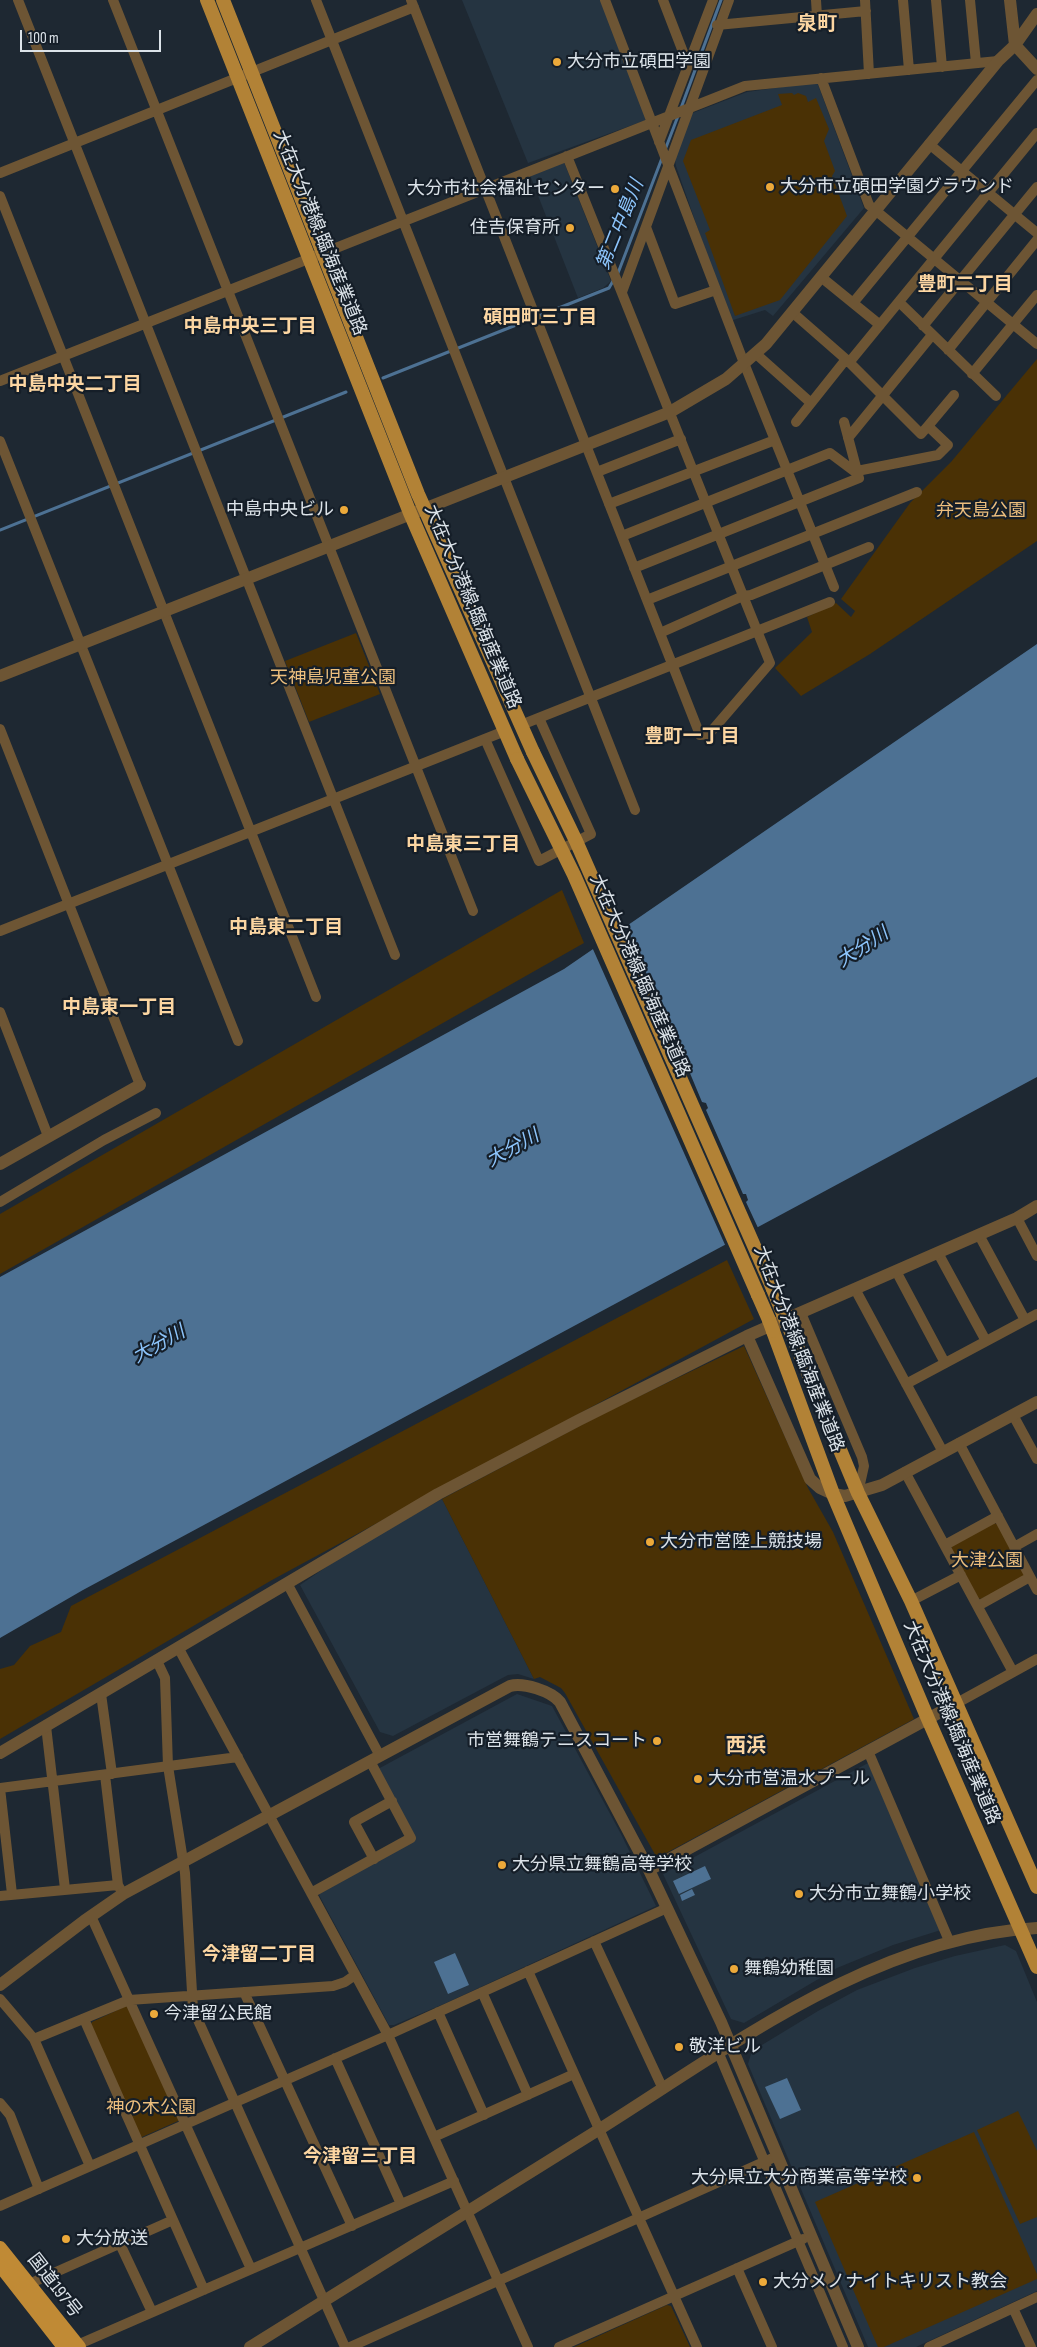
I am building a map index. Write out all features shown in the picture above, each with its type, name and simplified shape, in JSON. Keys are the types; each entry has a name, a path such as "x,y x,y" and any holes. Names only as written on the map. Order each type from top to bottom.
{"highway":[{"name":"国道197号","path":"0,2248 29,2284 73,2346"},
{"name":"国道197号","path":"0,2264 73,2346"}],"main road":[{"name":"大在大分港線;臨海産業道路","path":"207,0 233,80 309,258 410,513 517,759 574,875 771,1325 833,1494 928,1719 1037,1967"},
{"name":"大在大分港線;臨海産業道路","path":"222,0 425,509 533,752 576,842 773,1289 858,1492 911,1601 1037,1887"}],"street":[{"path":"18,0 395,955"},
{"path":"114,0 473,911"},
{"path":"316,0 636,810"},
{"path":"605,0 774,440 834,587"},
{"path":"663,0 688,64"},
{"path":"620,287 646,227 668,164 680,112 688,64 713,0"},
{"path":"660,144 680,112 729,0"},
{"path":"816,0 817,16"},
{"path":"865,0 869,74"},
{"path":"903,0 909,70"},
{"path":"936,0 942,67"},
{"path":"970,0 976,64"},
{"path":"1010,0 1015,45 1037,69"},
{"path":"0,173 332,40 413,4 700,735 708,734 770,663 567,156"},
{"path":"718,26 866,11"},
{"path":"0,676 670,412 710,390 766,344 998,61 1015,45 1037,14"},
{"path":"0,381 745,86 998,61"},
{"path":"821,78 869,205 933,260 1037,344"},
{"path":"853,303 1037,80"},
{"path":"796,422 843,363 848,361 880,325 1037,133"},
{"path":"929,144 1037,233"},
{"path":"923,326 1037,187"},
{"path":"0,196 316,997"},
{"path":"646,227 675,304 716,290"},
{"path":"948,350 1037,240"},
{"path":"821,278 880,325"},
{"path":"972,374 1037,296"},
{"path":"899,302 996,396"},
{"path":"792,312 848,361 921,434 954,395"},
{"path":"848,438 932,335"},
{"path":"755,353 811,403"},
{"path":"634,568 859,478 844,422"},
{"path":"622,536 830,453 854,471 938,455 948,445 928,426"},
{"path":"597,472 681,440"},
{"path":"609,504 774,440"},
{"path":"0,441 238,1041"},
{"path":"647,600 917,492"},
{"path":"660,632 743,596 750,595 869,548"},
{"path":"522,726 830,602"},
{"path":"485,739 539,861 592,834 539,718"},
{"path":"0,729 140,1085 0,1164"},
{"path":"0,931 505,731"},
{"path":"0,1012 4,1032 48,1136"},
{"path":"0,1202 104,1140 156,1113"},
{"path":"0,1753 179,1649 438,1494 579,1420 747,1336 1017,1218 1037,1206"},
{"path":"1017,1218 1037,1256"},
{"path":"979,1235 1025,1320"},
{"path":"938,1253 986,1341"},
{"path":"896,1271 945,1363"},
{"path":"855,1289 943,1452"},
{"path":"801,1313 862,1458 864,1466 858,1492"},
{"path":"906,1384 1037,1314"},
{"path":"747,1336 810,1479 820,1488 833,1494 846,1496 882,1485 1037,1402"},
{"path":"1013,1415 1037,1459"},
{"path":"959,1443 1037,1590"},
{"path":"905,1472 1013,1672"},
{"path":"944,1545 998,1516"},
{"path":"1014,1547 1037,1534"},
{"path":"911,1601 961,1575"},
{"path":"978,1606 1030,1577"},
{"path":"287,1583 375,1758 392,1801 411,1838 311,1893"},
{"path":"179,1649 388,2035 528,2347"},
{"path":"649,1870 1037,1659"},
{"path":"157,1661 165,1678 168,1766 183,1861 193,2009 345,2347"},
{"path":"0,1985 91,1916 120,1890 183,1861 510,1686 519,1684 552,1695 560,1702 649,1870 667,1908 731,2046 858,2347"},
{"path":"101,1694 120,1890"},
{"path":"46,1726 65,1888"},
{"path":"868,1751 950,1943"},
{"path":"12,1894 0,1788 238,1757"},
{"path":"374,1859 354,1822 392,1801"},
{"path":"0,1896 65,1888 120,1890"},
{"path":"0,2206 388,2035 667,1908"},
{"path":"91,1916 251,2269"},
{"path":"250,2347 731,2046 816,1996 898,1959 950,1943 1020,1929 1037,1928"},
{"path":"594,1941 663,2089"},
{"path":"528,1971 697,2347"},
{"path":"34,2039 129,2000 333,1986 345,1982 356,1975"},
{"path":"244,1992 352,2226"},
{"path":"482,1992 528,2095"},
{"path":"0,1999 34,2039 90,2166"},
{"path":"438,2012 484,2115"},
{"path":"84,2020 204,2290"},
{"path":"719,2054 843,2347"},
{"path":"335,2058 402,2204"},
{"path":"434,2137 574,2074"},
{"path":"0,2103 10,2115 39,2189"},
{"path":"350,2347 778,2156"},
{"path":"73,2346 454,2181"},
{"path":"29,2284 173,2220"},
{"path":"559,2347 811,2235"},
{"path":"120,2244 152,2312"},
{"path":"737,2268 772,2347"},
{"path":"929,2347 943,2344 1037,2297"},
{"path":"1014,2308 1031,2347"}],"shaded area":[{"name":"大分市立碩田学園","path":"462,0 602,0 649,119 528,163"},
{"name":"大分市立碩田学園グラウンド","path":"817,82 864,208 773,316 765,310 730,321 676,166 675,160 690,114 747,92"},
{"name":"住吉保育所","path":"564,162 611,281 603,288 578,298 530,175"},
{"path":"442,1499 534,1679 518,1674 508,1675 393,1736 380,1732 300,1585 345,1554"},
{"name":"大分県立舞鶴高等学校","path":"517,1694 552,1706 622,1836 656,1906 446,2003 394,2025 389,2025 319,1895 321,1890 415,1840 378,1769"},
{"name":"大分市立舞鶴小学校","path":"868,1763 941,1930 893,1945 837,1968 744,2023 731,2019 663,1874"},
{"name":"大分県立大分商業高等学校","path":"1005,1945 1016,1951 1037,2002 1037,2291 916,2347 868,2347 748,2064 752,2051 857,1990 915,1968 955,1956"}],"green space":[{"name":"大分市立碩田学園グラウンド","path":"792,93 794,95 798,93 806,96 808,102 816,98 829,129 824,141 835,171 832,176 847,216 780,300 735,316 705,233 710,230 683,161 691,140 782,105 778,94"},
{"name":"弁天島公園","path":"1037,359 1037,541 870,654 801,696 775,668 812,632 807,617 836,603 851,617 855,611 841,599 910,503 951,462"},
{"name":"天神島児童公園","path":"356,633 380,694 309,722 285,661"},
{"path":"562,890 584,943 0,1274 0,1214"},
{"path":"727,1260 754,1319 272,1580 0,1739 0,1669 14,1665 30,1646 61,1632 71,1606"},
{"path":"744,1346 808,1488 833,1532 914,1719 657,1858 565,1693 561,1688 540,1677 534,1679 442,1499 602,1414"},
{"name":"大津公園","path":"994,1523 998,1524 1024,1573 1024,1577 981,1599 977,1598 951,1550 952,1546"},
{"name":"神の木公園","path":"126,2006 130,2008 180,2117 178,2121 142,2137 138,2135 90,2026 92,2022"},
{"path":"1018,2111 1037,2151 1037,2217 1020,2224 977,2130"},
{"path":"974,2132 1037,2274 1037,2279 884,2347 878,2347 815,2202"},
{"path":"667,2305 671,2306 690,2347 574,2347"}],"water":[{"name":"大分川","path":"1037,644 1037,1077 83,1590 0,1638 0,1277 564,969"},
{"path":"705,1866 711,1879 679,1894 673,1881"},
{"path":"692,1889 695,1895 682,1901 680,1895"},
{"path":"455,1953 469,1985 448,1994 434,1962"},
{"path":"787,2078 801,2110 780,2119 765,2087"}],"pier":[{"path":"625,924 638,953 641,954 643,959 641,961 678,1045 681,1045 682,1054 702,1102 706,1103 708,1108 706,1110 743,1194 746,1194 748,1200 746,1202 759,1230 726,1247 592,947"}],"waterway":[{"name":"第二中島川","path":"681,108 721,0"},
{"name":"第二中島川","path":"665,150 678,116"},
{"name":"第二中島川","path":"618,273 662,158"},
{"name":"第二中島川","path":"383,378 609,288 613,281"},
{"path":"0,530 346,392"}],"place":[{"name":"大分市立碩田学園","path":"557,62"},
{"name":"大分市立碩田学園グラウンド","path":"770,187"},
{"name":"大分市社会福祉センター","path":"615,189"},
{"name":"住吉保育所","path":"570,228"},
{"name":"中島中央ビル","path":"344,510"},
{"name":"大分市営陸上競技場","path":"650,1542"},
{"name":"市営舞鶴テニスコート","path":"657,1741"},
{"name":"大分市営温水プール","path":"698,1779"},
{"name":"大分県立舞鶴高等学校","path":"502,1865"},
{"name":"大分市立舞鶴小学校","path":"799,1894"},
{"name":"舞鶴幼稚園","path":"734,1969"},
{"name":"今津留公民館","path":"154,2014"},
{"name":"敬洋ビル","path":"679,2047"},
{"name":"大分県立大分商業高等学校","path":"917,2178"},
{"name":"大分放送","path":"66,2239"},
{"name":"大分メノナイトキリスト教会","path":"763,2282"}],"district":[{"name":"泉町","path":"817,25"},
{"name":"豊町二丁目","path":"965,285"},
{"name":"碩田町三丁目","path":"540,318"},
{"name":"中島中央三丁目","path":"250,327"},
{"name":"中島中央二丁目","path":"75,385"},
{"name":"豊町一丁目","path":"692,737"},
{"name":"中島東三丁目","path":"463,845"},
{"name":"中島東二丁目","path":"286,928"},
{"name":"中島東一丁目","path":"119,1008"},
{"name":"西浜","path":"746,1747"},
{"name":"今津留二丁目","path":"259,1955"},
{"name":"今津留三丁目","path":"360,2157"}]}
